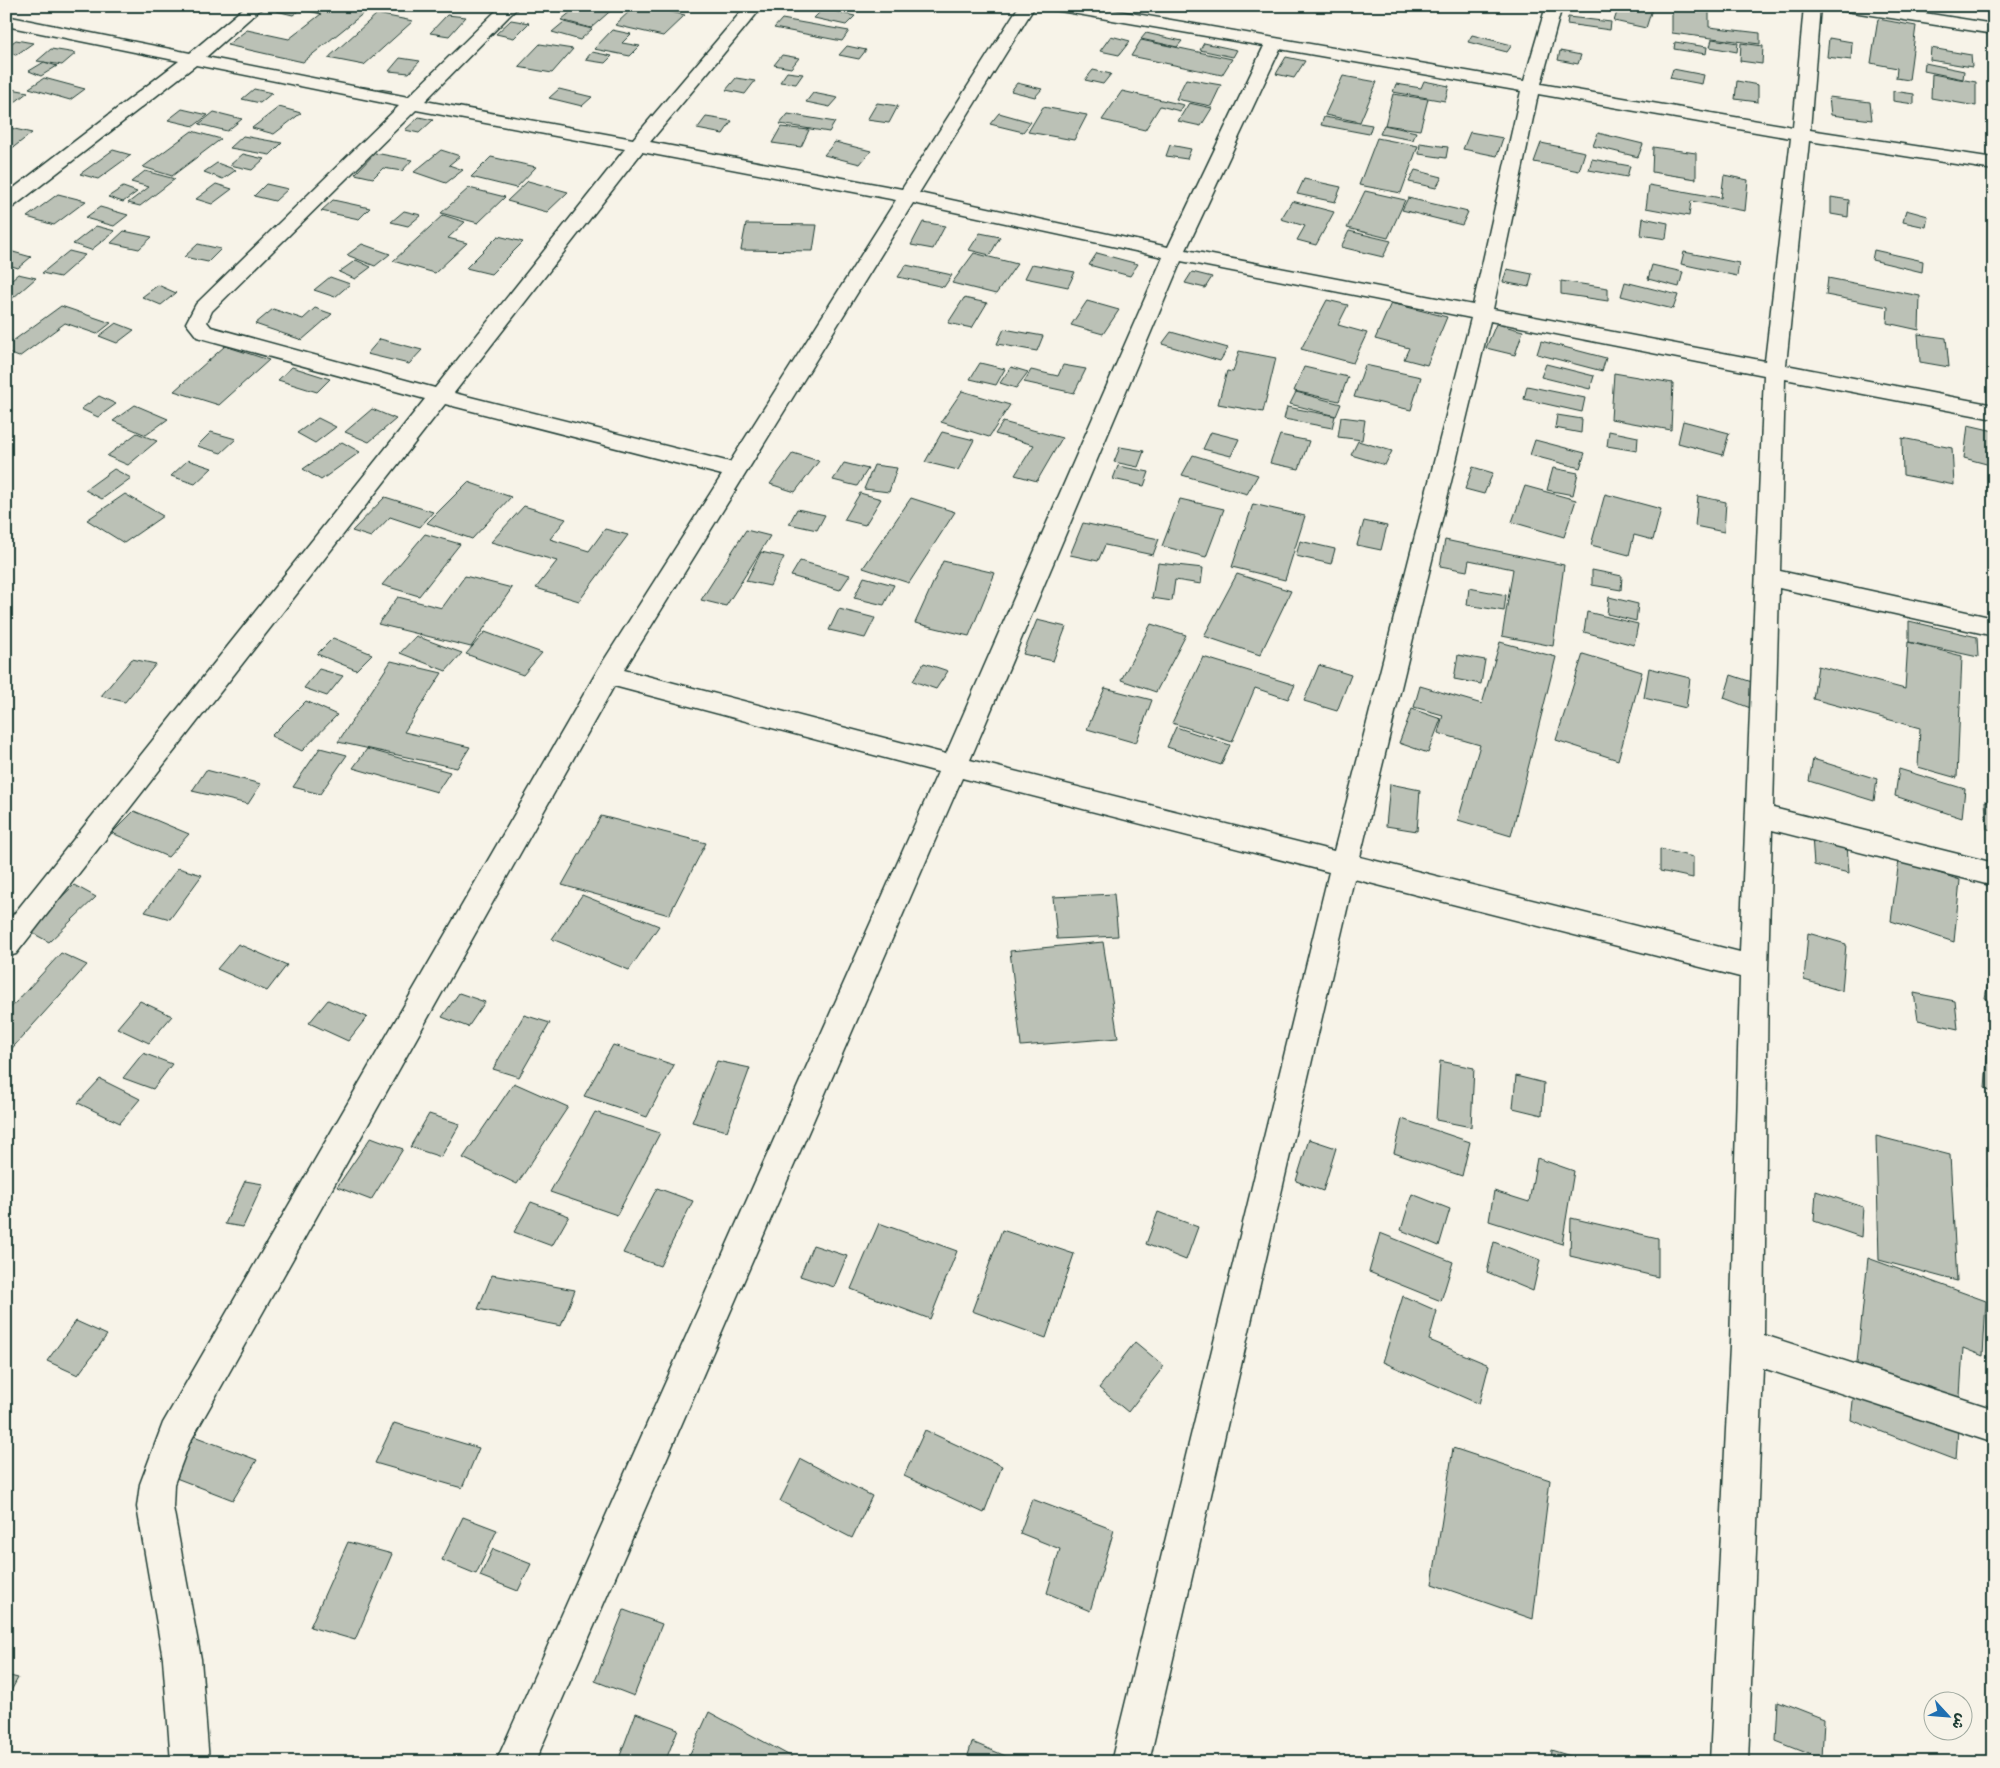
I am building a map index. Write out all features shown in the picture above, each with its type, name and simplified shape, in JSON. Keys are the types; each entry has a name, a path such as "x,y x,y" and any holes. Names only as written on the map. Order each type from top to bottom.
{"street":[{"path":"6,203 193,59 256,6"},
{"path":"511,6 414,104 203,308 196,323 204,332 440,396 735,471"},
{"path":"6,945 638,145 755,6"},
{"path":"190,1762 182,1659 155,1507 157,1484 175,1435 608,675 1027,6"},
{"path":"1060,6 1801,134 1994,164"},
{"path":"1130,1762 1344,866 1482,313 1531,87 1554,6"},
{"path":"1729,1762 1747,1346 1754,968 1775,368 1801,134 1812,6"},
{"path":"1846,6 1994,29"},
{"path":"6,21 414,104 907,196 1174,254 1775,368 1994,412"},
{"path":"515,1762 954,766 1174,254 1274,43"},
{"path":"1768,577 1994,627"},
{"path":"608,675 1344,866 1754,968"},
{"path":"1760,816 1994,875"},
{"path":"1747,1346 1994,1426"}],"building":[{"path":"282,6 340,6 365,12 303,62 227,45 247,30 289,39 321,14 301,9 293,15 276,11"},
{"path":"578,6 616,6 591,28 561,20"},
{"path":"635,6 685,15 663,36 615,25"},
{"path":"1619,6 1653,6 1646,28 1614,21"},
{"path":"1672,6 1709,6 1709,27 1760,33 1760,44 1672,33"},
{"path":"823,9 855,16 846,25 814,18"},
{"path":"377,14 413,21 364,65 328,58"},
{"path":"447,15 466,17 449,36 430,33"},
{"path":"1568,17 1611,22 1610,30 1567,24"},
{"path":"782,19 849,31 842,41 774,28"},
{"path":"1878,19 1916,26 1909,80 1896,78 1897,68 1871,63"},
{"path":"511,20 529,23 514,38 496,34"},
{"path":"564,22 592,29 580,40 552,32"},
{"path":"612,30 631,34 622,43 640,46 630,56 594,49"},
{"path":"1146,33 1182,41 1177,47 1141,39"},
{"path":"1472,35 1512,45 1507,52 1468,42"},
{"path":"1111,36 1130,41 1119,55 1100,51"},
{"path":"1829,38 1852,42 1851,60 1827,57"},
{"path":"1712,39 1738,43 1737,52 1710,47"},
{"path":"16,40 33,43 16,55 6,53 6,47"},
{"path":"1141,40 1232,59 1222,75 1131,56"},
{"path":"1675,42 1707,47 1706,54 1674,49"},
{"path":"1204,43 1237,50 1233,57 1200,50"},
{"path":"1741,43 1763,46 1762,64 1740,61"},
{"path":"540,44 573,49 552,73 518,67"},
{"path":"847,46 866,50 859,59 839,55"},
{"path":"1931,48 1971,55 1972,67 1930,60"},
{"path":"51,49 76,53 62,65 37,61"},
{"path":"1560,51 1581,55 1578,64 1558,60"},
{"path":"592,52 612,56 605,63 585,60"},
{"path":"782,55 799,58 791,68 774,65"},
{"path":"1286,57 1305,61 1294,78 1276,74"},
{"path":"400,58 420,61 409,73 389,71"},
{"path":"44,62 57,66 41,76 29,71"},
{"path":"1925,63 1964,71 1963,79 1924,71"},
{"path":"1673,69 1704,75 1702,84 1670,78"},
{"path":"1093,70 1111,74 1103,84 1085,80"},
{"path":"787,72 803,74 796,84 780,82"},
{"path":"1932,74 1976,82 1976,106 1931,98"},
{"path":"1343,76 1377,82 1360,122 1325,115"},
{"path":"44,78 85,89 70,100 29,88"},
{"path":"736,78 755,81 745,94 726,90"},
{"path":"1186,79 1221,85 1211,106 1176,99"},
{"path":"1424,81 1449,86 1445,101 1393,92 1396,84 1421,88"},
{"path":"1737,81 1758,85 1758,102 1735,99"},
{"path":"1017,83 1042,89 1035,97 1011,91"},
{"path":"360,86 392,91 386,97 354,92"},
{"path":"6,88 28,92 6,109"},
{"path":"254,89 272,93 260,103 242,99"},
{"path":"559,89 592,97 582,106 549,98"},
{"path":"1122,91 1184,105 1180,111 1160,106 1145,130 1102,120"},
{"path":"1893,91 1914,94 1914,104 1893,101"},
{"path":"813,93 838,98 830,107 806,102"},
{"path":"1393,94 1428,99 1420,130 1385,125"},
{"path":"1829,97 1870,102 1872,120 1831,115"},
{"path":"877,103 898,106 889,123 867,120"},
{"path":"1189,103 1212,108 1201,126 1178,121"},
{"path":"279,107 301,113 274,134 252,128"},
{"path":"1043,107 1087,115 1074,140 1028,132"},
{"path":"182,109 208,115 194,126 168,120"},
{"path":"214,112 242,119 227,131 199,124"},
{"path":"999,113 1031,122 1023,132 990,124"},
{"path":"788,114 835,122 829,132 780,124"},
{"path":"419,117 433,120 419,133 405,130"},
{"path":"706,117 732,121 723,134 697,129"},
{"path":"1324,117 1372,125 1369,134 1321,125"},
{"path":"1384,125 1416,132 1413,140 1380,134"},
{"path":"6,127 32,133 6,153"},
{"path":"781,127 809,130 801,147 772,143"},
{"path":"192,131 221,139 172,176 143,167"},
{"path":"1470,132 1503,138 1497,156 1463,149"},
{"path":"1598,133 1643,144 1638,157 1593,146"},
{"path":"243,136 282,143 270,155 230,148"},
{"path":"1377,138 1418,146 1401,193 1359,185"},
{"path":"835,142 871,151 860,164 824,155"},
{"path":"1420,143 1448,147 1446,158 1419,154"},
{"path":"1541,143 1585,152 1579,171 1534,162"},
{"path":"1170,145 1191,149 1187,159 1166,156"},
{"path":"1653,147 1696,153 1696,179 1652,172"},
{"path":"113,150 131,155 98,179 80,174"},
{"path":"441,150 460,156 449,165 463,170 446,183 414,172"},
{"path":"375,153 412,160 402,171 383,168 373,178 355,174"},
{"path":"243,154 264,159 252,170 230,165"},
{"path":"491,157 536,167 516,188 471,177"},
{"path":"1592,159 1630,166 1627,177 1589,170"},
{"path":"217,163 236,170 223,179 204,172"},
{"path":"1415,170 1442,177 1436,188 1409,182"},
{"path":"145,171 175,179 140,206 128,203 149,187 131,182"},
{"path":"1724,175 1748,180 1745,211 1691,201 1689,216 1646,208 1649,185 1721,198"},
{"path":"1304,179 1341,187 1335,202 1297,194"},
{"path":"528,181 568,192 547,212 507,201"},
{"path":"216,184 232,189 212,204 196,199"},
{"path":"266,184 288,189 275,201 254,196"},
{"path":"123,187 137,192 123,202 108,197"},
{"path":"469,188 505,197 478,223 441,213"},
{"path":"1365,191 1405,200 1388,238 1347,228"},
{"path":"58,194 86,201 54,225 27,217"},
{"path":"1831,197 1849,200 1848,217 1831,214"},
{"path":"1408,198 1468,212 1462,225 1402,210"},
{"path":"333,200 370,208 359,219 321,211"},
{"path":"1292,201 1334,212 1316,245 1297,240 1305,226 1281,219"},
{"path":"100,207 128,215 114,226 85,218"},
{"path":"1906,210 1928,216 1926,227 1903,222"},
{"path":"404,211 421,215 408,226 391,222"},
{"path":"443,215 465,222 448,238 467,243 435,273 393,261"},
{"path":"1643,218 1668,223 1666,239 1641,235"},
{"path":"923,222 945,226 933,249 911,245"},
{"path":"746,224 817,225 813,251 741,250"},
{"path":"96,226 115,231 91,250 73,244"},
{"path":"124,231 152,237 139,249 111,243"},
{"path":"1349,231 1391,241 1383,257 1341,247"},
{"path":"980,233 1000,237 990,255 969,250"},
{"path":"498,236 523,242 491,274 466,268"},
{"path":"198,244 221,249 208,262 184,257"},
{"path":"362,244 390,254 375,266 347,255"},
{"path":"6,250 31,257 18,268 6,264"},
{"path":"1874,250 1923,261 1922,272 1872,260"},
{"path":"69,251 85,255 60,277 42,273"},
{"path":"1684,252 1739,263 1737,276 1681,264"},
{"path":"974,253 1017,264 996,294 952,283"},
{"path":"1097,253 1138,264 1130,276 1089,265"},
{"path":"356,260 371,267 355,279 339,272"},
{"path":"1032,264 1075,272 1068,287 1025,278"},
{"path":"906,265 952,275 944,287 898,277"},
{"path":"1652,265 1683,272 1679,287 1648,279"},
{"path":"1507,269 1532,274 1529,287 1503,282"},
{"path":"1192,272 1212,277 1205,288 1185,283"},
{"path":"18,274 36,278 6,304 6,284"},
{"path":"330,277 350,284 335,297 314,290"},
{"path":"1828,278 1920,296 1919,330 1887,323 1888,307 1826,295"},
{"path":"1561,281 1608,288 1608,301 1561,294"},
{"path":"1625,282 1678,295 1673,309 1621,296"},
{"path":"158,285 176,293 161,305 142,297"},
{"path":"964,298 987,303 972,328 948,323"},
{"path":"1327,300 1348,305 1338,325 1367,333 1353,363 1301,349"},
{"path":"1087,301 1119,310 1103,334 1071,325"},
{"path":"1391,303 1447,317 1427,365 1404,359 1409,348 1375,339"},
{"path":"61,306 111,323 97,334 65,323 19,357 6,352 6,346"},
{"path":"315,308 332,314 302,340 255,324 273,309 303,319"},
{"path":"116,323 134,330 117,343 99,336"},
{"path":"1496,324 1523,331 1515,355 1486,348"},
{"path":"1004,329 1043,336 1037,351 997,344"},
{"path":"1171,332 1228,348 1220,361 1162,344"},
{"path":"1918,334 1946,338 1949,367 1920,362"},
{"path":"380,339 422,350 409,364 367,354"},
{"path":"1541,341 1606,358 1602,371 1537,354"},
{"path":"225,346 269,360 219,405 174,391"},
{"path":"1239,351 1276,358 1263,412 1218,404 1227,371 1233,372"},
{"path":"980,363 1005,369 996,385 970,379"},
{"path":"1546,364 1594,376 1590,389 1541,377"},
{"path":"1063,365 1086,369 1074,393 1024,382 1031,370 1058,376"},
{"path":"1365,365 1421,377 1411,410 1354,397"},
{"path":"292,367 330,379 317,392 278,380"},
{"path":"1011,367 1028,372 1016,388 1000,383"},
{"path":"1304,367 1348,377 1339,401 1294,391"},
{"path":"1614,373 1673,383 1671,430 1611,419"},
{"path":"1527,386 1585,398 1582,412 1524,399"},
{"path":"962,391 1010,405 989,437 941,422"},
{"path":"1296,392 1341,404 1336,416 1290,404"},
{"path":"99,396 116,404 98,417 81,409"},
{"path":"135,405 168,419 146,435 113,421"},
{"path":"1287,407 1335,416 1332,428 1284,419"},
{"path":"372,409 396,419 369,442 345,432"},
{"path":"1557,415 1582,419 1581,433 1555,428"},
{"path":"1341,417 1365,420 1362,440 1338,437"},
{"path":"318,418 336,427 315,443 297,433"},
{"path":"1683,421 1729,433 1723,455 1678,443"},
{"path":"1003,422 1062,438 1037,481 1015,475 1034,445 995,434"},
{"path":"1968,425 1994,431 1994,466 1964,458"},
{"path":"1609,431 1638,437 1637,451 1607,446"},
{"path":"211,432 236,439 221,453 197,446"},
{"path":"942,432 974,440 958,470 925,462"},
{"path":"1211,432 1239,439 1231,456 1203,449"},
{"path":"137,433 157,441 128,465 107,456"},
{"path":"1280,435 1309,441 1299,469 1270,463"},
{"path":"1902,438 1952,448 1954,485 1903,475"},
{"path":"1535,440 1585,453 1580,468 1530,455"},
{"path":"1358,441 1392,451 1385,465 1351,455"},
{"path":"342,442 360,452 321,480 303,469"},
{"path":"1120,447 1144,451 1138,467 1114,462"},
{"path":"793,453 819,461 795,492 770,484"},
{"path":"1193,455 1258,475 1247,494 1182,475"},
{"path":"188,460 212,468 195,484 171,476"},
{"path":"844,463 868,469 857,486 833,480"},
{"path":"874,465 897,468 889,492 864,489"},
{"path":"1118,466 1149,472 1144,486 1113,479"},
{"path":"1473,467 1493,473 1484,494 1465,489"},
{"path":"1553,468 1578,473 1573,495 1547,490"},
{"path":"114,469 131,478 102,499 85,490"},
{"path":"468,482 511,497 472,539 427,523"},
{"path":"1525,486 1576,500 1564,537 1512,522"},
{"path":"860,493 881,499 865,525 844,520"},
{"path":"125,494 163,516 124,543 87,520"},
{"path":"1605,494 1661,509 1653,540 1634,535 1629,555 1591,545"},
{"path":"1698,496 1726,502 1724,532 1695,526"},
{"path":"385,497 433,512 420,527 390,517 371,537 352,531"},
{"path":"911,498 955,512 909,583 863,568"},
{"path":"1180,499 1224,509 1206,557 1162,546"},
{"path":"1253,504 1305,516 1285,580 1232,567"},
{"path":"524,506 566,519 550,539 589,551 605,529 628,535 579,601 536,588 557,561 491,542"},
{"path":"797,509 825,515 817,530 789,524"},
{"path":"1364,521 1387,526 1381,550 1357,545"},
{"path":"1083,523 1159,539 1153,555 1105,545 1098,561 1070,555"},
{"path":"746,530 770,536 726,606 701,600"},
{"path":"425,534 460,544 419,596 382,585"},
{"path":"1445,540 1564,565 1553,646 1502,636 1513,569 1469,560 1467,571 1440,566"},
{"path":"1300,541 1335,549 1331,564 1296,556"},
{"path":"761,552 784,557 770,586 746,581"},
{"path":"800,561 850,575 840,590 791,576"},
{"path":"943,561 995,573 969,636 915,623"},
{"path":"1158,563 1203,568 1201,584 1175,580 1172,601 1152,598"},
{"path":"1592,570 1622,576 1621,590 1592,585"},
{"path":"1237,574 1291,591 1260,655 1204,636"},
{"path":"465,576 512,588 471,647 378,624 398,597 442,608"},
{"path":"864,577 894,585 884,605 854,598"},
{"path":"1469,588 1506,595 1504,611 1467,605"},
{"path":"1609,597 1638,604 1636,621 1607,614"},
{"path":"839,609 875,618 865,638 829,630"},
{"path":"1587,612 1638,624 1634,645 1584,632"},
{"path":"1037,620 1066,627 1053,661 1023,654"},
{"path":"1909,621 1977,637 1978,657 1909,642"},
{"path":"1151,624 1186,635 1156,692 1121,680"},
{"path":"485,632 542,653 523,675 466,654"},
{"path":"416,636 462,653 446,671 400,653"},
{"path":"333,638 372,654 356,670 317,654"},
{"path":"1500,642 1556,657 1511,836 1458,820 1480,745 1438,733 1443,715 1414,707 1420,686 1482,704"},
{"path":"1908,642 1962,656 1957,778 1918,767 1920,728 1813,699 1818,666 1905,689"},
{"path":"1583,654 1642,672 1618,760 1556,740"},
{"path":"1458,655 1485,660 1481,684 1454,679"},
{"path":"1203,657 1295,685 1288,699 1255,688 1232,742 1172,723"},
{"path":"132,659 156,664 125,702 101,696"},
{"path":"391,661 442,673 404,732 470,747 457,768 338,742"},
{"path":"924,663 948,671 936,689 913,681"},
{"path":"1319,665 1351,675 1337,711 1304,701"},
{"path":"1649,668 1690,678 1686,708 1644,698"},
{"path":"319,669 343,676 327,696 304,688"},
{"path":"1731,675 1761,685 1753,709 1724,698"},
{"path":"1105,688 1152,700 1136,743 1087,729"},
{"path":"306,701 337,715 302,751 271,736"},
{"path":"1412,709 1441,719 1428,753 1399,743"},
{"path":"1176,727 1230,745 1221,765 1167,747"},
{"path":"320,748 347,755 320,794 293,787"},
{"path":"367,749 450,772 437,792 353,768"},
{"path":"1813,759 1877,779 1874,801 1809,781"},
{"path":"1899,769 1965,789 1962,818 1895,796"},
{"path":"206,770 261,784 248,804 192,791"},
{"path":"1390,784 1420,790 1417,831 1386,826"},
{"path":"1985,801 1994,803 1994,830 1987,829"},
{"path":"134,811 189,834 168,857 112,833"},
{"path":"601,816 706,843 669,915 562,885"},
{"path":"1812,836 1847,844 1849,873 1814,865"},
{"path":"1660,849 1693,857 1693,878 1660,871"},
{"path":"1899,860 1960,880 1954,942 1891,921"},
{"path":"178,868 202,875 170,919 145,912"},
{"path":"74,885 96,897 49,942 27,930"},
{"path":"1114,894 1118,936 1057,939 1053,897"},
{"path":"582,895 659,926 629,970 552,939"},
{"path":"1808,933 1846,944 1842,991 1804,980"},
{"path":"1103,942 1118,1038 1021,1046 1010,951"},
{"path":"238,944 287,965 267,991 217,969"},
{"path":"61,953 87,965 6,1055 6,1013"},
{"path":"1994,953 1994,1002 1985,998"},
{"path":"459,993 485,1002 468,1027 442,1017"},
{"path":"1914,993 1955,1001 1958,1029 1918,1020"},
{"path":"328,1000 367,1017 348,1041 309,1023"},
{"path":"140,1001 172,1016 149,1043 117,1028"},
{"path":"524,1015 550,1023 519,1077 493,1069"},
{"path":"1990,1022 1994,1023 1994,1092 1985,1088"},
{"path":"613,1045 674,1065 647,1117 584,1096"},
{"path":"143,1053 172,1064 153,1089 123,1078"},
{"path":"717,1061 750,1068 727,1131 692,1122"},
{"path":"1440,1061 1474,1068 1471,1127 1436,1120"},
{"path":"1516,1076 1544,1083 1542,1115 1513,1108"},
{"path":"100,1079 140,1099 120,1123 78,1103"},
{"path":"514,1083 568,1107 517,1184 463,1158"},
{"path":"595,1112 660,1133 617,1215 550,1192"},
{"path":"429,1114 460,1124 441,1157 410,1147"},
{"path":"1402,1119 1470,1142 1462,1176 1394,1153"},
{"path":"1876,1136 1950,1155 1957,1281 1879,1260"},
{"path":"371,1137 403,1149 371,1200 337,1187"},
{"path":"1309,1139 1336,1148 1323,1191 1296,1181"},
{"path":"1537,1158 1574,1171 1562,1244 1489,1221 1494,1191 1529,1202"},
{"path":"1990,1158 1994,1160 1994,1189 1988,1187"},
{"path":"245,1181 263,1184 243,1227 225,1224"},
{"path":"657,1188 693,1201 660,1266 623,1253"},
{"path":"1816,1191 1863,1207 1861,1237 1814,1221"},
{"path":"1412,1194 1450,1209 1439,1246 1401,1230"},
{"path":"531,1202 569,1216 552,1246 514,1232"},
{"path":"1158,1212 1198,1227 1186,1260 1146,1244"},
{"path":"1571,1218 1658,1238 1658,1277 1570,1256"},
{"path":"879,1223 957,1251 930,1319 851,1289"},
{"path":"1002,1230 1074,1254 1046,1338 972,1311"},
{"path":"1380,1233 1453,1262 1441,1301 1369,1272"},
{"path":"1494,1242 1540,1260 1533,1291 1487,1272"},
{"path":"813,1245 847,1256 834,1287 800,1276"},
{"path":"1868,1258 1986,1301 1983,1356 1963,1348 1956,1460 1851,1420"},
{"path":"492,1275 575,1290 561,1326 478,1309"},
{"path":"1403,1296 1437,1311 1429,1340 1489,1365 1479,1404 1383,1362"},
{"path":"76,1321 107,1335 78,1375 47,1361"},
{"path":"1135,1342 1164,1366 1128,1412 1099,1388"},
{"path":"394,1423 479,1448 462,1488 375,1463"},
{"path":"925,1430 1002,1466 984,1513 904,1476"},
{"path":"186,1433 257,1460 233,1500 163,1473"},
{"path":"1453,1448 1550,1480 1533,1619 1432,1584"},
{"path":"801,1459 872,1496 852,1538 780,1501"},
{"path":"1032,1499 1114,1530 1090,1611 1047,1593 1060,1549 1020,1533"},
{"path":"463,1517 497,1530 476,1574 442,1560"},
{"path":"348,1542 392,1554 355,1640 310,1627"},
{"path":"493,1549 531,1564 518,1591 480,1576"},
{"path":"624,1610 662,1624 634,1696 595,1681"},
{"path":"6,1675 18,1678 6,1700"},
{"path":"1778,1701 1824,1719 1822,1759 1776,1741"},
{"path":"709,1712 792,1757 790,1762 700,1762 689,1756"},
{"path":"636,1713 678,1729 665,1762 618,1761"},
{"path":"972,1742 1020,1762 966,1762"},
{"path":"1551,1750 1590,1762 1550,1762"}]}
